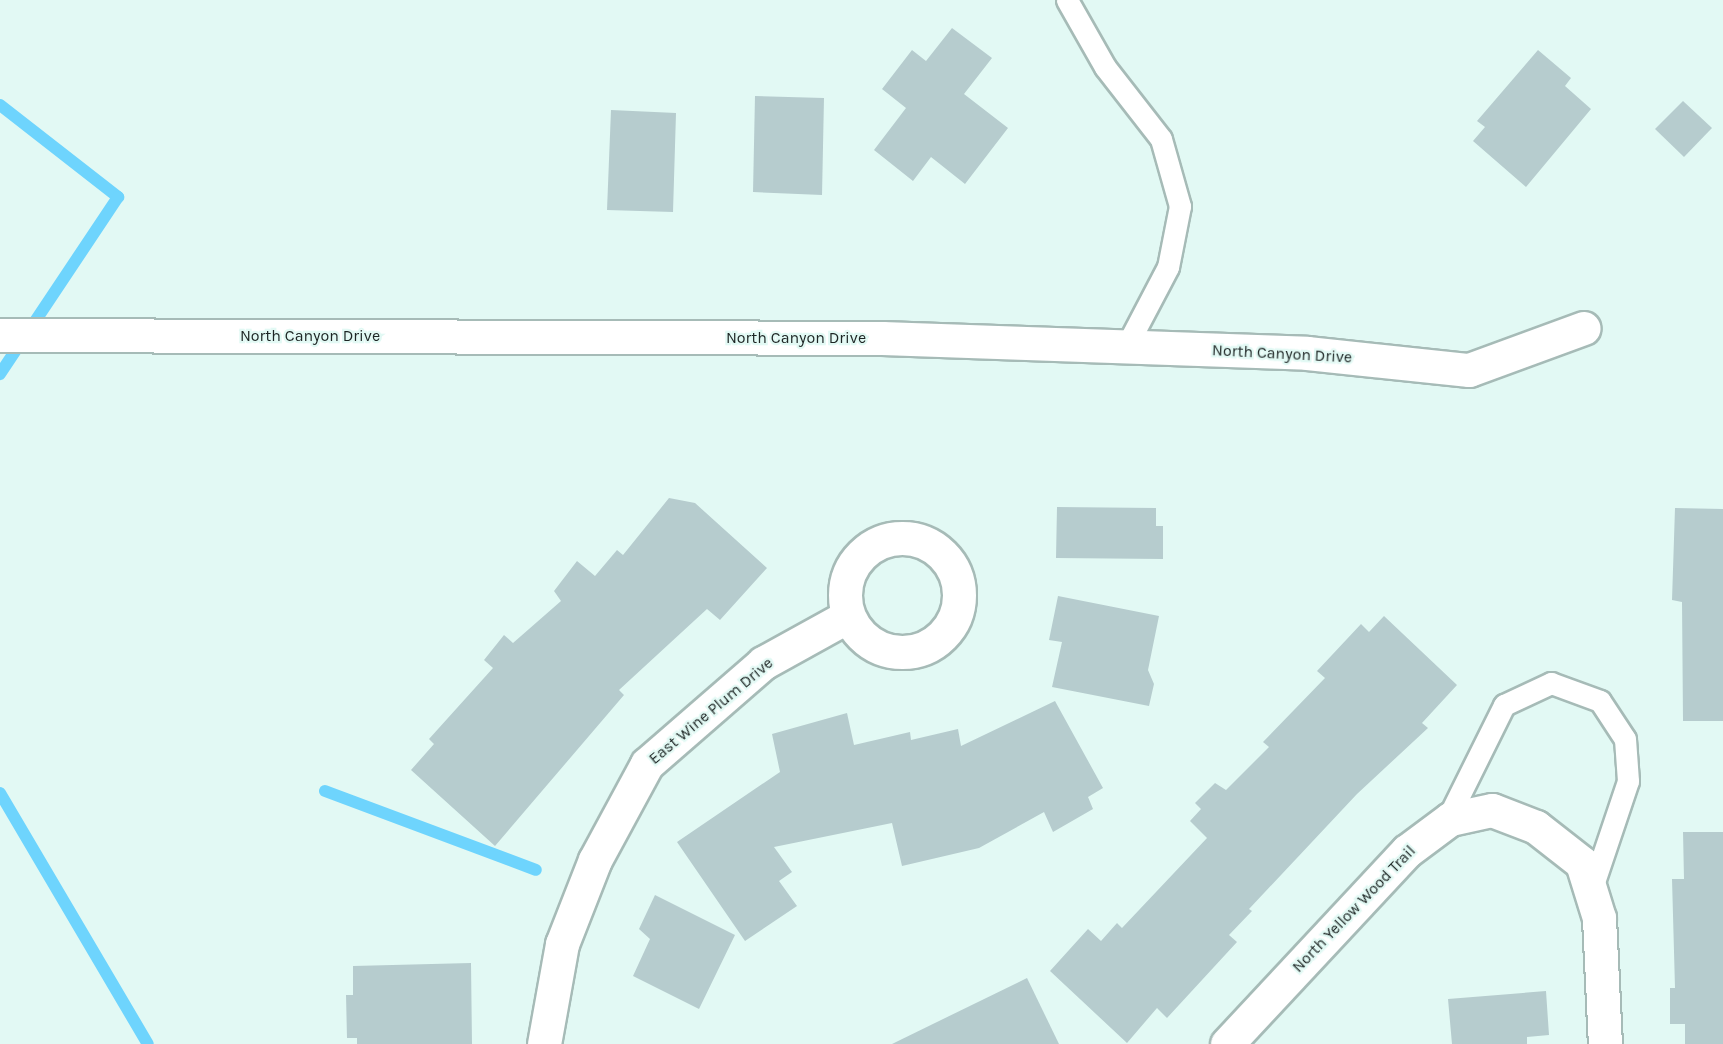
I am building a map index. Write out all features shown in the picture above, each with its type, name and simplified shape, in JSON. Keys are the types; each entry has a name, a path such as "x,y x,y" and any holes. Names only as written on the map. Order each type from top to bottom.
{"street":[{"name":"North Canyon Drive","path":"0,335 882,338 1307,353 1469,370 1584,327"},
{"name":"East Wine Plum Drive","path":"544,1044 562,944 595,860 647,764 763,663 848,616"},
{"name":"North Yellow Wood Trail","path":"1227,1044 1407,851 1446,822 1492,810 1536,827 1582,862 1599,918 1605,1044"}],"lane":[{"path":"1067,0 1106,67 1161,139 1180,206 1168,267 1126,347"},
{"path":"1446,822 1504,705 1551,683 1600,701 1625,739 1628,781 1591,892"}],"building":[{"path":"952,28 992,58 964,94 1008,128 965,184 931,157 913,181 874,150 906,108 882,89 912,50 926,61"},
{"path":"1538,50 1571,78 1565,86 1591,109 1526,187 1473,141 1485,127 1477,121"},
{"path":"755,96 824,98 822,195 753,192"},
{"path":"1683,101 1712,128 1684,157 1655,129"},
{"path":"611,110 676,113 673,212 607,210"},
{"path":"669,498 695,503 767,568 720,620 707,609 619,690 624,695 495,846 411,770 434,744 429,739 493,668 484,660 504,635 513,643 561,601 554,591 577,561 595,576 617,550 623,555"},
{"path":"1057,507 1156,508 1156,526 1163,526 1163,559 1056,558"},
{"path":"1675,508 1723,509 1723,721 1683,721 1682,602 1672,600"},
{"path":"1058,596 1159,616 1148,670 1154,684 1149,706 1052,687 1062,642 1049,640"},
{"path":"1384,616 1457,685 1422,723 1428,728 1357,794 1249,909 1252,911 1229,935 1237,942 1167,1018 1157,1008 1127,1043 1050,971 1088,929 1101,941 1117,923 1122,928 1207,838 1190,821 1201,809 1195,803 1215,783 1226,790 1269,747 1263,742 1325,678 1317,671 1361,624 1369,632"},
{"path":"1055,701 1103,788 1088,797 1093,809 1053,832 1044,812 979,848 902,866 892,823 774,847 792,872 779,881 797,906 745,941 677,842 780,772 772,734 847,713 854,745 910,732 911,740 958,729 961,746"},
{"path":"1683,832 1723,832 1723,1044 1685,1044 1685,1024 1670,1024 1670,988 1675,988 1672,879 1684,879"},
{"path":"655,895 735,935 699,1009 633,976 650,939 639,929"},
{"path":"471,963 472,1044 357,1044 357,1038 347,1038 346,995 353,995 353,966"},
{"path":"1027,978 1059,1044 892,1044"},
{"path":"1546,991 1549,1035 1527,1037 1527,1044 1452,1044 1448,999"}],"waterway":[{"path":"0,105 118,197 0,374"},
{"path":"325,791 536,870"},
{"path":"0,793 148,1044"}]}
